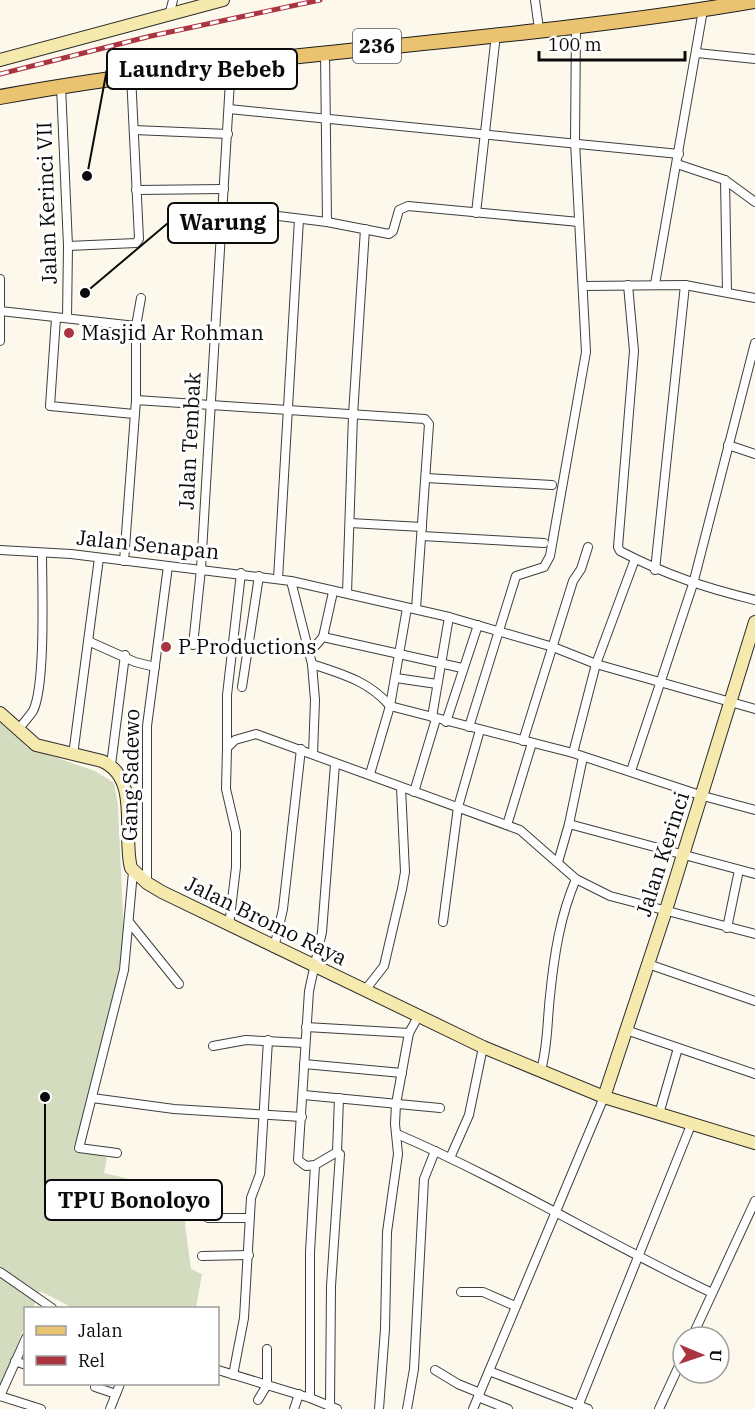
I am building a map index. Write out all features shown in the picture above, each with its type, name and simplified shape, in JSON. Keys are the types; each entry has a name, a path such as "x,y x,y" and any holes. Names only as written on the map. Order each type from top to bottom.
{"main road":[{"path":"0,60 223,0"},
{"name":"236","path":"0,97 131,75 703,10 755,1"},
{"name":"Jalan Kerinci","path":"604,1097 684,854 755,622"},
{"path":"0,713 36,745 111,765 119,774 126,791 129,861 133,872"},
{"name":"Jalan Bromo Raya","path":"133,872 147,884 229,926 313,967 366,989 483,1047 604,1097 755,1143"}],"street":[{"path":"169,16 173,0"},
{"path":"536,0 539,29"},
{"path":"655,284 703,10"},
{"path":"469,727 516,576 544,567 550,556 586,352 575,142 576,25"},
{"path":"476,213 496,34"},
{"path":"325,52 327,222"},
{"path":"697,53 755,59"},
{"name":"Jalan Tembak","path":"193,645 201,569 231,64"},
{"path":"68,246 136,243 139,239 131,75"},
{"name":"Jalan Kerinci VII","path":"61,86 68,246 66,318"},
{"path":"229,109 679,154"},
{"path":"134,130 228,134"},
{"path":"677,164 725,180 755,202"},
{"path":"725,180 727,292"},
{"path":"136,190 224,189"},
{"path":"222,209 327,222 392,233 399,210 404,206 579,222"},
{"path":"278,579 299,219"},
{"path":"347,593 353,415 365,229"},
{"path":"0,279 0,341"},
{"path":"628,285 634,351 618,547 655,570 693,584 755,600"},
{"path":"583,286 685,285 755,298"},
{"path":"655,570 685,285"},
{"path":"124,561 136,400 136,326 141,298"},
{"path":"1,311 136,326"},
{"path":"56,318 50,406 134,414"},
{"path":"631,771 693,584 755,342"},
{"path":"136,400 428,421 422,532 412,608 390,706 370,774"},
{"path":"728,445 755,454"},
{"path":"426,478 552,485"},
{"path":"350,523 544,543"},
{"path":"507,825 553,648 573,581 581,569 588,547"},
{"name":"Jalan Senapan","path":"0,550 241,573 291,581 449,617 553,648 596,664 755,709"},
{"path":"19,729 33,710 37,696 42,553"},
{"path":"73,755 99,558"},
{"path":"573,753 596,664 635,559"},
{"name":"Gang Sadewo","path":"147,884 147,726 168,566"},
{"path":"229,926 236,867 236,832 226,789 226,694 241,573"},
{"path":"242,687 259,576"},
{"path":"291,581 312,664 315,700 313,754"},
{"path":"310,652 324,637 333,592"},
{"path":"414,792 434,718 437,684 449,617"},
{"path":"446,722 462,668 478,626"},
{"path":"324,637 462,668"},
{"path":"88,641 125,655 135,662 155,667"},
{"path":"111,765 125,655"},
{"path":"312,664 354,677 384,697 390,706 573,753 702,796 755,810"},
{"path":"396,678 437,684"},
{"path":"443,922 458,807 480,730"},
{"path":"227,748 235,740 256,734 301,749 335,764 370,774 401,788 520,830 576,879 610,896 755,934"},
{"path":"274,948 284,909 301,749"},
{"path":"558,862 569,824 583,757"},
{"path":"335,764 322,932 313,967 306,1027 299,1162 306,1166 315,1165 336,1153"},
{"path":"366,989 384,966 403,881 401,788"},
{"path":"569,824 755,874"},
{"path":"727,928 739,870"},
{"path":"117,1153 79,1148 124,970 133,872"},
{"path":"541,1070 549,1035 550,994 561,919 576,879"},
{"path":"129,922 179,984"},
{"path":"648,964 755,1001"},
{"path":"379,1409 385,1329 387,1232 397,1176 396,1104 409,1032 419,1015"},
{"path":"306,1027 409,1032"},
{"path":"626,1030 755,1074"},
{"path":"213,1047 246,1040 305,1043"},
{"path":"233,1375 244,1318 249,1255 250,1198 260,1174 261,1116 268,1040"},
{"path":"450,1158 469,1115 483,1047"},
{"path":"659,1114 678,1048"},
{"path":"304,1064 402,1073"},
{"path":"304,1095 440,1108"},
{"path":"473,1409 604,1097"},
{"path":"92,1098 174,1109 302,1117"},
{"path":"219,1370 299,1394 334,1408 331,1286 340,1158 336,1153 339,1098"},
{"path":"577,1407 691,1125"},
{"path":"397,1134 450,1158 639,1258 710,1292"},
{"path":"406,1409 414,1369 424,1179 435,1151"},
{"path":"310,1398 310,1252 315,1165"},
{"path":"697,1325 710,1292 755,1201"},
{"path":"208,1218 249,1218"},
{"path":"202,1256 249,1255"},
{"path":"0,1272 40,1306"},
{"path":"461,1292 483,1292 515,1306"},
{"path":"24,1342 0,1396 40,1409"},
{"path":"258,1400 267,1385 267,1349"},
{"path":"15,1361 24,1364"},
{"path":"435,1370 508,1409"},
{"path":"489,1371 577,1407 588,1409"},
{"path":"659,1409 671,1383"},
{"path":"110,1409 119,1385"},
{"path":"95,1388 116,1394"},
{"path":"294,1409 299,1394"}],"green space":[{"path":"0,719 15,728 26,747 95,771 114,783 118,805 124,939 106,1044 73,1149 107,1157 104,1173 189,1193 185,1225 191,1269 202,1274 196,1307 71,1307 40,1291 33,1307 24,1307 24,1328 0,1386"}],"railway":[{"path":"0,74 151,36 320,0"}],"place":[{"name":"Laundry Bebeb","path":"87,176"},
{"name":"Warung","path":"85,293"},
{"name":"Masjid Ar Rohman","path":"69,333"},
{"name":"P Productions","path":"166,647"},
{"name":"TPU Bonoloyo","path":"45,1097"}]}
